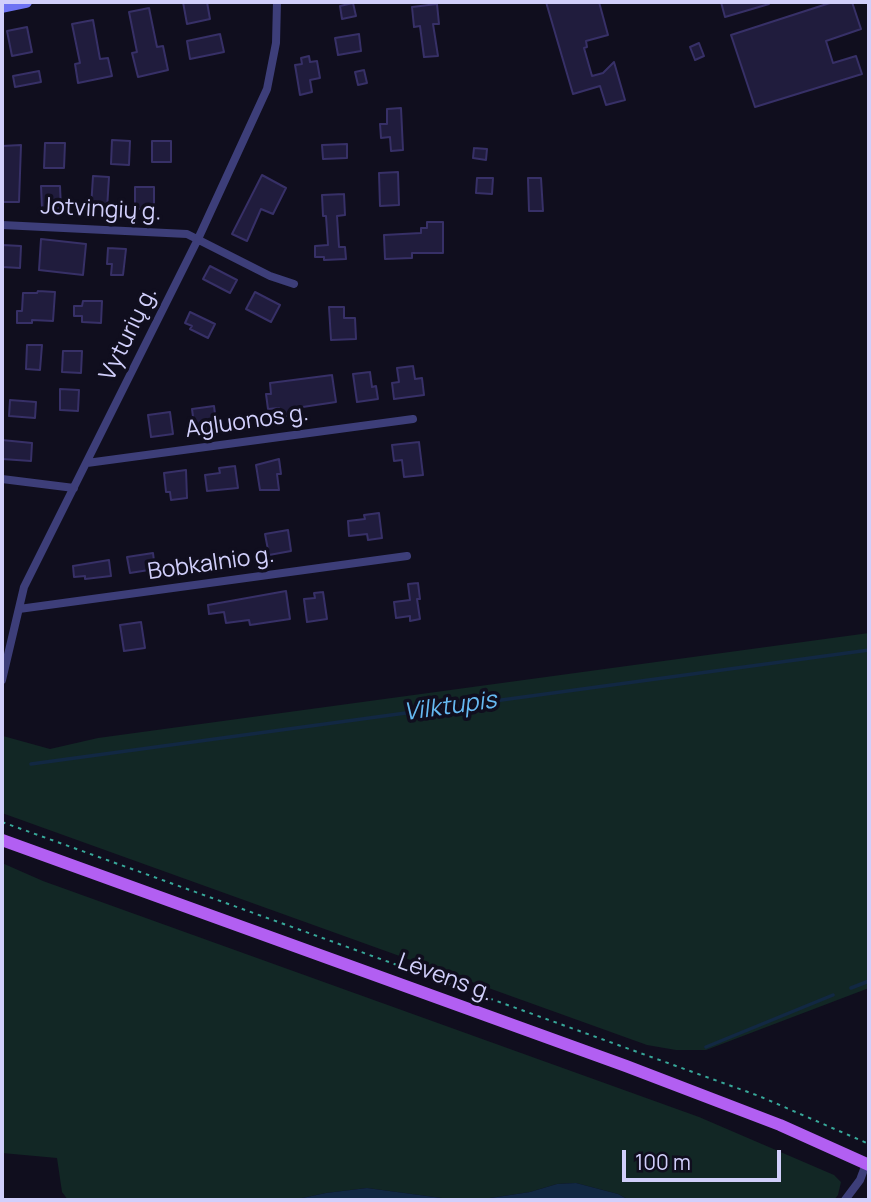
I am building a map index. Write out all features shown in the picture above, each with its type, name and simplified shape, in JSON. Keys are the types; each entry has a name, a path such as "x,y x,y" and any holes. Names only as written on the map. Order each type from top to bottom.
{"main road":[{"path":"2,7 26,2"},
{"name":"Lėvens g.","path":"2,840 626,1066 780,1125 868,1164"}],"street":[{"name":"Vyturių g.","path":"2,680 24,587 198,239 267,89 276,43 277,2"},
{"name":"Jotvingių g.","path":"2,225 187,234 271,276 294,284"},
{"name":"Agluonos g.","path":"87,463 413,419"},
{"path":"2,479 74,488"},
{"name":"Bobkalnio g.","path":"19,609 407,556"},
{"path":"845,1200 868,1164"}],"path":[{"path":"2,822 759,1096 869,1144"}],"green space":[{"path":"869,633 869,988 706,1050 676,1050 647,1045 2,813 3,736 50,749 98,738"},
{"path":"2,863 43,881 699,1117 834,1175 841,1182 838,1195 834,1200 629,1200 618,1194 576,1183 557,1184 530,1192 484,1199 449,1199 367,1188 293,1200 68,1200 62,1192 57,1158 2,1153"}],"water":[{"path":"576,1183 618,1194 629,1200 293,1200 367,1188 449,1199 484,1199 530,1192 557,1184"}],"building":[{"path":"183,2 207,2 210,19 187,24"},
{"path":"546,2 599,2 608,35 586,41 587,47 584,48 592,76 603,73 614,62 625,100 606,105 600,86 573,94"},
{"path":"721,2 769,2 769,4 725,17"},
{"path":"833,2 852,2 861,29 826,41 833,63 856,56 862,74 755,107 731,35"},
{"path":"353,3 356,16 342,19 340,6"},
{"path":"437,4 439,24 433,24 438,56 424,57 420,26 414,27 412,7"},
{"path":"149,8 157,47 163,46 168,70 138,77 132,53 137,52 129,12"},
{"path":"93,20 100,59 108,58 112,76 78,83 75,64 80,63 72,24"},
{"path":"27,27 32,52 12,56 7,31"},
{"path":"220,34 224,52 190,59 187,41"},
{"path":"359,34 361,51 338,55 335,38"},
{"path":"699,43 704,56 695,60 690,47"},
{"path":"309,56 310,62 317,61 320,78 310,80 312,92 300,95 295,65 302,64 301,58"},
{"path":"364,70 367,83 358,85 355,72"},
{"path":"39,71 41,82 15,87 13,76"},
{"path":"401,108 403,150 391,151 390,137 381,138 380,124 387,124 387,109"},
{"path":"112,140 130,141 129,165 111,164"},
{"path":"152,141 171,141 171,162 152,162"},
{"path":"45,143 65,143 64,168 44,168"},
{"path":"347,144 347,158 323,159 322,145"},
{"path":"21,145 19,202 2,202 2,146"},
{"path":"474,148 487,149 486,160 473,158"},
{"path":"398,172 399,205 380,206 379,173"},
{"path":"262,175 286,188 273,214 261,209 247,241 232,234"},
{"path":"93,176 109,177 107,209 91,208"},
{"path":"477,178 493,178 492,194 476,193"},
{"path":"528,178 541,178 543,211 529,211"},
{"path":"41,186 60,186 61,208 42,208"},
{"path":"135,187 154,187 154,209 135,209"},
{"path":"344,194 345,215 337,216 339,247 345,247 346,259 324,260 324,257 315,257 315,246 328,245 322,195"},
{"path":"427,222 443,222 443,253 412,253 412,258 385,259 384,235 421,233 421,228 427,228"},
{"path":"41,239 86,244 83,275 39,270"},
{"path":"2,245 21,246 20,268 2,267"},
{"path":"108,248 126,249 123,275 111,275 112,264 107,264"},
{"path":"210,266 237,280 230,293 203,279"},
{"path":"55,292 53,321 32,320 32,323 17,323 17,311 22,311 23,293"},
{"path":"255,292 280,305 271,322 246,309"},
{"path":"83,301 102,301 101,323 82,322 82,316 74,316 74,306 82,306"},
{"path":"329,307 344,307 344,318 355,318 356,339 331,340"},
{"path":"190,312 215,324 208,338 190,329 192,326 185,323"},
{"path":"27,345 42,345 40,370 26,369"},
{"path":"63,351 82,351 81,373 62,372"},
{"path":"413,366 415,379 422,378 424,395 394,399 392,383 399,382 397,368"},
{"path":"370,372 372,387 376,386 378,399 357,402 353,374"},
{"path":"332,375 336,402 296,408 297,413 294,415 280,417 279,408 268,409 266,394 271,394 270,383"},
{"path":"60,389 79,390 78,411 60,410"},
{"path":"10,400 36,402 35,418 9,416"},
{"path":"214,406 217,429 195,432 192,409"},
{"path":"170,412 173,434 151,437 148,415"},
{"path":"2,440 32,443 31,461 2,459"},
{"path":"419,442 423,475 404,477 402,460 394,461 392,445"},
{"path":"279,459 279,490 260,490 256,465"},
{"path":"235,466 238,488 207,491 205,475 220,473 219,468"},
{"path":"186,470 187,498 171,500 170,492 166,492 164,473"},
{"path":"379,513 382,538 368,540 367,534 349,536 348,521 365,519 364,515"},
{"path":"288,530 291,551 269,555 265,534"},
{"path":"153,553 155,569 130,573 127,557"},
{"path":"109,560 111,576 85,579 85,576 74,577 73,566"},
{"path":"418,583 420,619 410,621 410,616 396,618 394,602 410,600 408,584"},
{"path":"286,591 290,619 250,625 249,620 226,623 224,612 209,614 208,605"},
{"path":"323,592 327,619 307,622 304,599 315,598 314,593"},
{"path":"141,622 145,648 124,651 120,625"}],"waterway":[{"name":"Vilktupis","path":"31,764 869,650"},
{"path":"851,988 869,981"},
{"path":"706,1047 833,995"}]}
